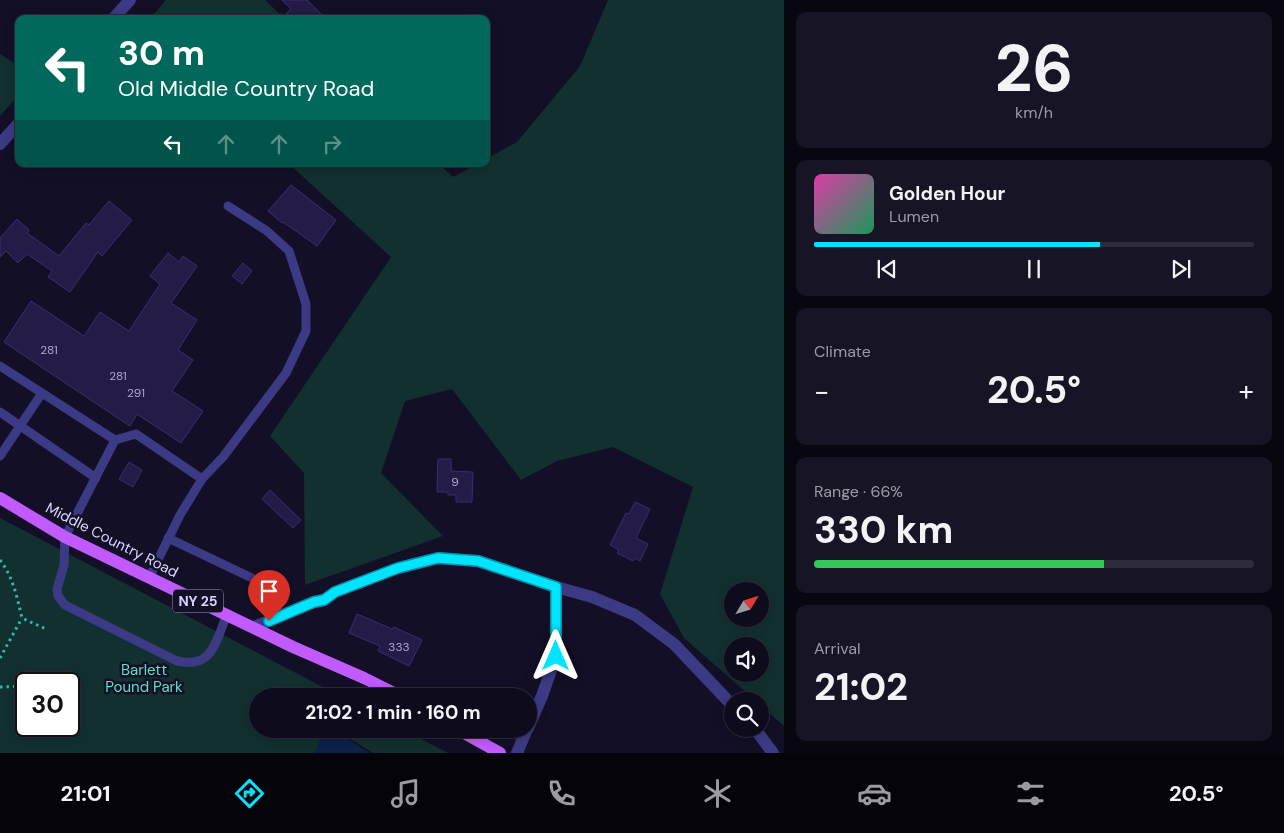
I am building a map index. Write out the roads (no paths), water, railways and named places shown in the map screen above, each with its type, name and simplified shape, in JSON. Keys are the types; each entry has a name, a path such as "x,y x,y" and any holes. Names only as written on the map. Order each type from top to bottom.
{"main road":[{"name":"Middle Country Road","path":"0,498 65,537 293,647 384,688"},
{"path":"473,738 500,753"}],"street":[{"path":"117,15 130,0"},
{"path":"0,144 15,127"},
{"path":"254,628 314,602 324,600 335,592 398,568 438,558 478,561 592,597 635,616 674,644 724,697"},
{"path":"537,707 556,656 556,587"},
{"path":"761,737 773,753"},
{"path":"518,753 524,738"}],"lane":[{"path":"149,578 180,515 202,479 223,458 286,373 306,331 306,304 289,252 267,231 228,206"},
{"path":"0,366 115,440"},
{"path":"0,456 42,393"},
{"path":"0,412 96,478"},
{"path":"202,479 136,434 115,440 65,537 64,565 57,589 60,601 65,605 177,660 195,662 204,659 214,644 227,615"},
{"path":"168,538 254,579"}],"water":[{"path":"323,738 348,738 371,753 315,753 320,740"}],"park label":[{"name":"Barlett Pound Park","path":"144,678"}]}
